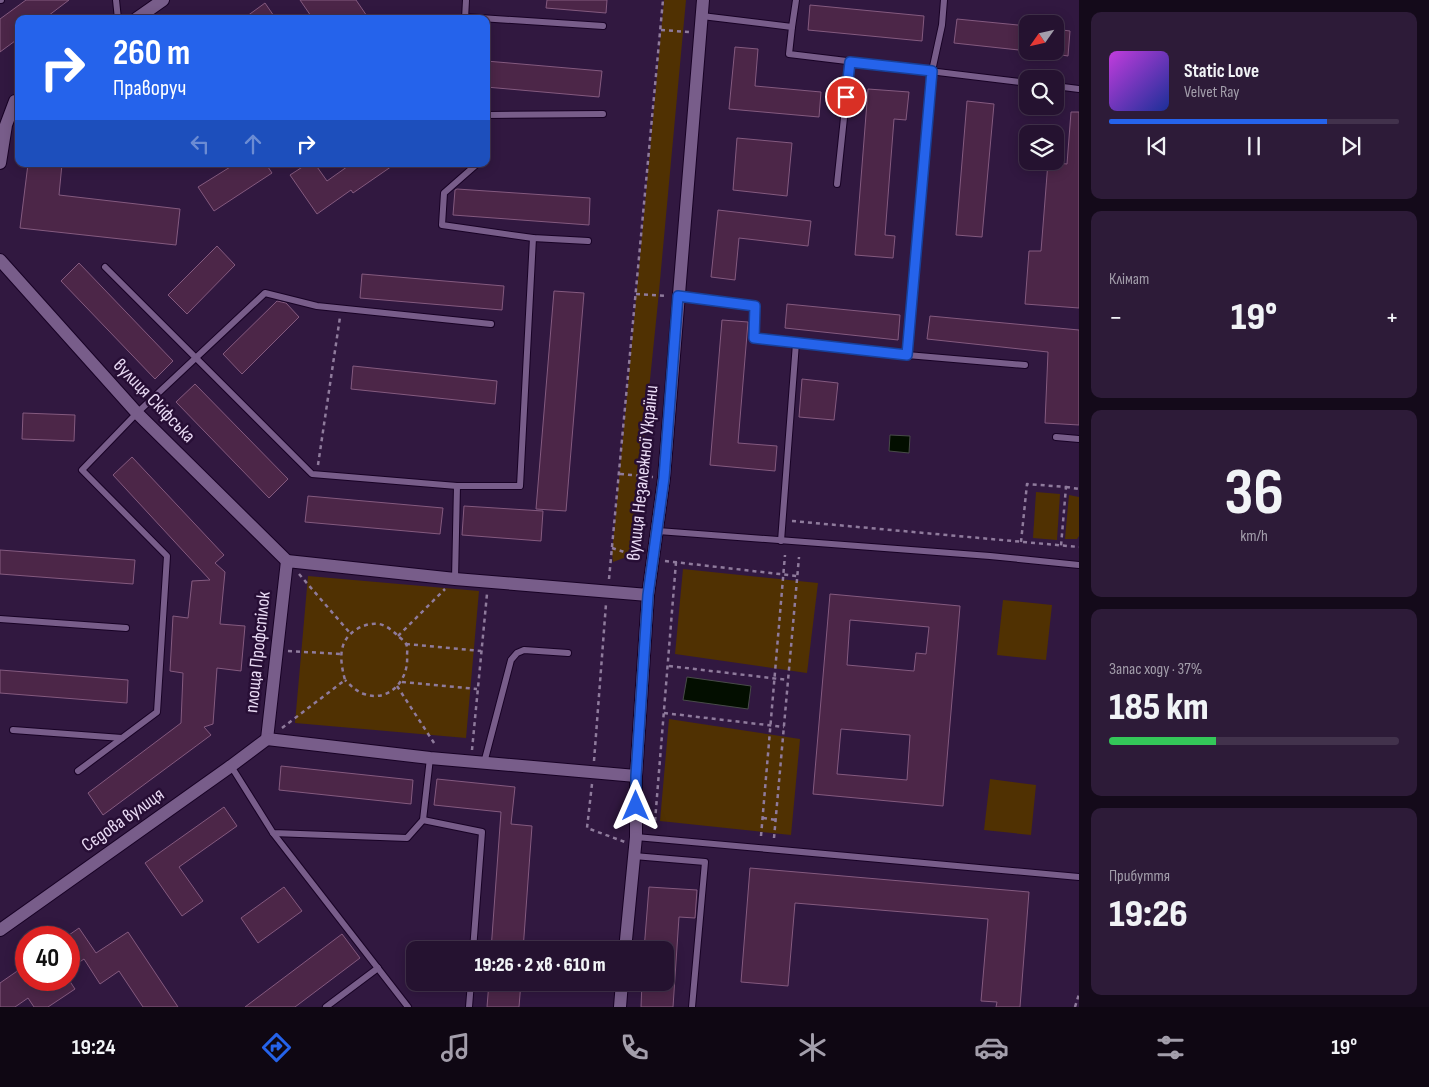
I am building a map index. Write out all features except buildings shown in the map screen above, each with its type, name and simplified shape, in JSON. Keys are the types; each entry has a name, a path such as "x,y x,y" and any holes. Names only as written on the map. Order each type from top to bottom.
{"street":[{"path":"142,15 163,0"},
{"name":"вулиця Незалежної України","path":"626,941 636,836 636,776 648,595 664,478 703,0"},
{"path":"0,112 15,101"},
{"path":"0,163 6,125 15,105"},
{"name":"вулиця Скіфська","path":"0,260 137,413 287,561"},
{"path":"287,561 455,579 648,595"},
{"name":"площа Профспілок","path":"287,561 267,739 430,758 636,776"},
{"name":"Сєдова вулиця","path":"0,930 267,739"},
{"path":"620,1007 621,991"}],"lane":[{"path":"116,0 118,15"},
{"path":"465,15 466,0"},
{"path":"796,0 788,54 1019,82"},
{"path":"907,355 932,71 942,25 944,0"},
{"path":"702,16 792,27"},
{"path":"490,19 603,26"},
{"path":"837,184 850,62"},
{"path":"1064,87 1079,89"},
{"path":"490,115 603,114"},
{"path":"474,167 444,193 442,225 533,238 588,241"},
{"path":"105,267 312,474 457,486 520,486 533,238"},
{"path":"78,771 157,712 166,556 82,470 137,413 265,293 317,306 491,324"},
{"path":"678,296 755,306 754,338 907,355 1026,365"},
{"path":"782,541 796,342"},
{"path":"1056,437 1079,439"},
{"path":"455,579 457,486"},
{"path":"658,530 990,556 1079,565"},
{"path":"0,619 126,628"},
{"path":"478,762 511,660 524,650 568,653"},
{"path":"13,730 122,738"},
{"path":"273,833 407,838 423,820 430,758"},
{"path":"231,766 273,833 408,1007"},
{"path":"423,820 482,832 474,941"},
{"path":"636,836 1079,877"},
{"path":"634,856 705,862 692,1007"},
{"path":"326,1007 378,968"},
{"path":"469,1007 470,991"}],"path":[{"path":"587,828 663,0"},
{"path":"661,30 701,33"},
{"path":"636,294 678,296"},
{"path":"317,474 341,308"},
{"path":"620,474 664,478"},
{"path":"1021,542 1027,484 1079,489"},
{"path":"1061,546 1066,487"},
{"path":"783,520 1079,547"},
{"path":"612,548 639,558 652,560 797,576"},
{"path":"761,836 784,555"},
{"path":"774,838 799,557"},
{"path":"287,561 350,633"},
{"path":"655,821 676,562"},
{"path":"398,636 455,579"},
{"path":"478,762 477,689 488,582"},
{"path":"380,624 393,630 406,644 408,664 402,682 390,692 378,695 366,695 355,690 346,680 341,663 341,647 350,633 364,625 380,624"},
{"path":"406,644 481,651"},
{"path":"277,650 341,654"},
{"path":"669,666 788,680"},
{"path":"267,739 346,680"},
{"path":"402,682 477,689"},
{"path":"397,686 445,759"},
{"path":"664,713 784,727"},
{"path":"763,818 776,820"},
{"path":"1075,1007 1079,994"}],"shaded area":[{"path":"664,0 686,0 632,555 613,562 612,553"},
{"path":"890,435 910,436 909,453 889,451"},
{"path":"1036,492 1060,494 1057,540 1033,538"},
{"path":"1069,495 1079,497 1079,536 1077,539 1065,539"},
{"path":"683,569 818,583 807,673 675,654"},
{"path":"308,576 479,591 466,738 295,723"},
{"path":"1003,600 1052,605 1046,660 997,655"},
{"path":"687,677 751,686 748,709 683,700"},
{"path":"669,719 800,739 791,835 660,821"},
{"path":"990,779 1036,785 1031,835 984,830"}],"route":[{"path":"636,806 636,776 648,595 664,478 678,296 755,306 754,338 907,355 932,71 850,62 846,97"}]}
